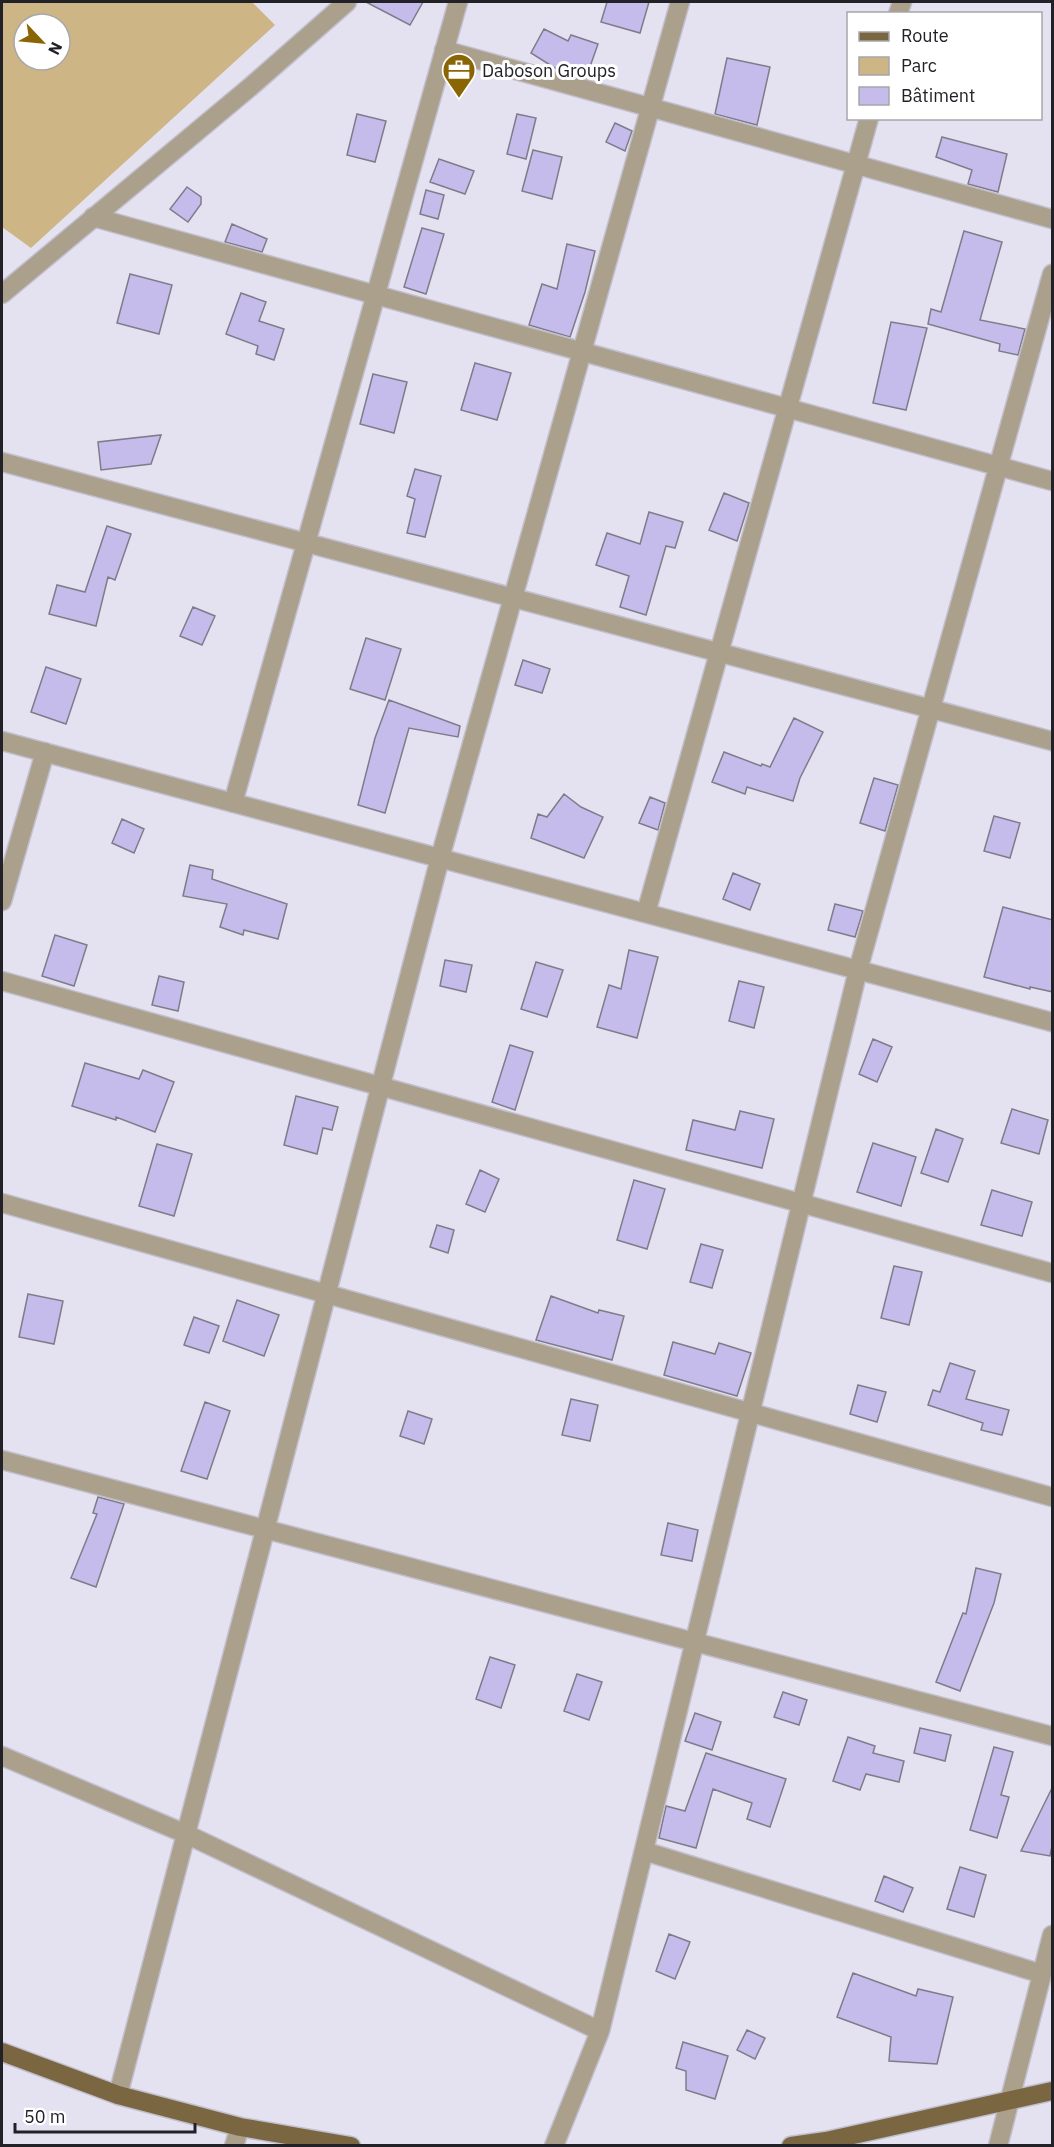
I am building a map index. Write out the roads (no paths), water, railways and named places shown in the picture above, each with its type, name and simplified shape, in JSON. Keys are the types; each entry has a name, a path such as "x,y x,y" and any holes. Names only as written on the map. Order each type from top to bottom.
{"main road":[{"path":"2,2052 118,2095 240,2127 351,2145"},
{"path":"791,2145 826,2141 1053,2091"}],"street":[{"path":"2,294 9,276 93,217 249,88 347,2"},
{"path":"233,803 458,2"},
{"path":"118,2095 440,858 680,2"},
{"path":"444,50 1053,219"},
{"path":"646,913 868,120"},
{"path":"93,217 1053,481"},
{"path":"554,2145 600,2031 858,970 1053,274"},
{"path":"2,462 1053,741"},
{"path":"2,741 1053,1022"},
{"path":"2,901 45,752"},
{"path":"2,981 1053,1273"},
{"path":"2,1203 1053,1497"},
{"path":"2,1460 1053,1736"},
{"path":"2,1756 186,1834 600,2031"},
{"path":"644,1851 1042,1974"},
{"path":"998,2145 1053,1935"},
{"path":"234,2145 240,2127"}],"place":[{"name":"Daboson Groups","path":"459,99"}]}
